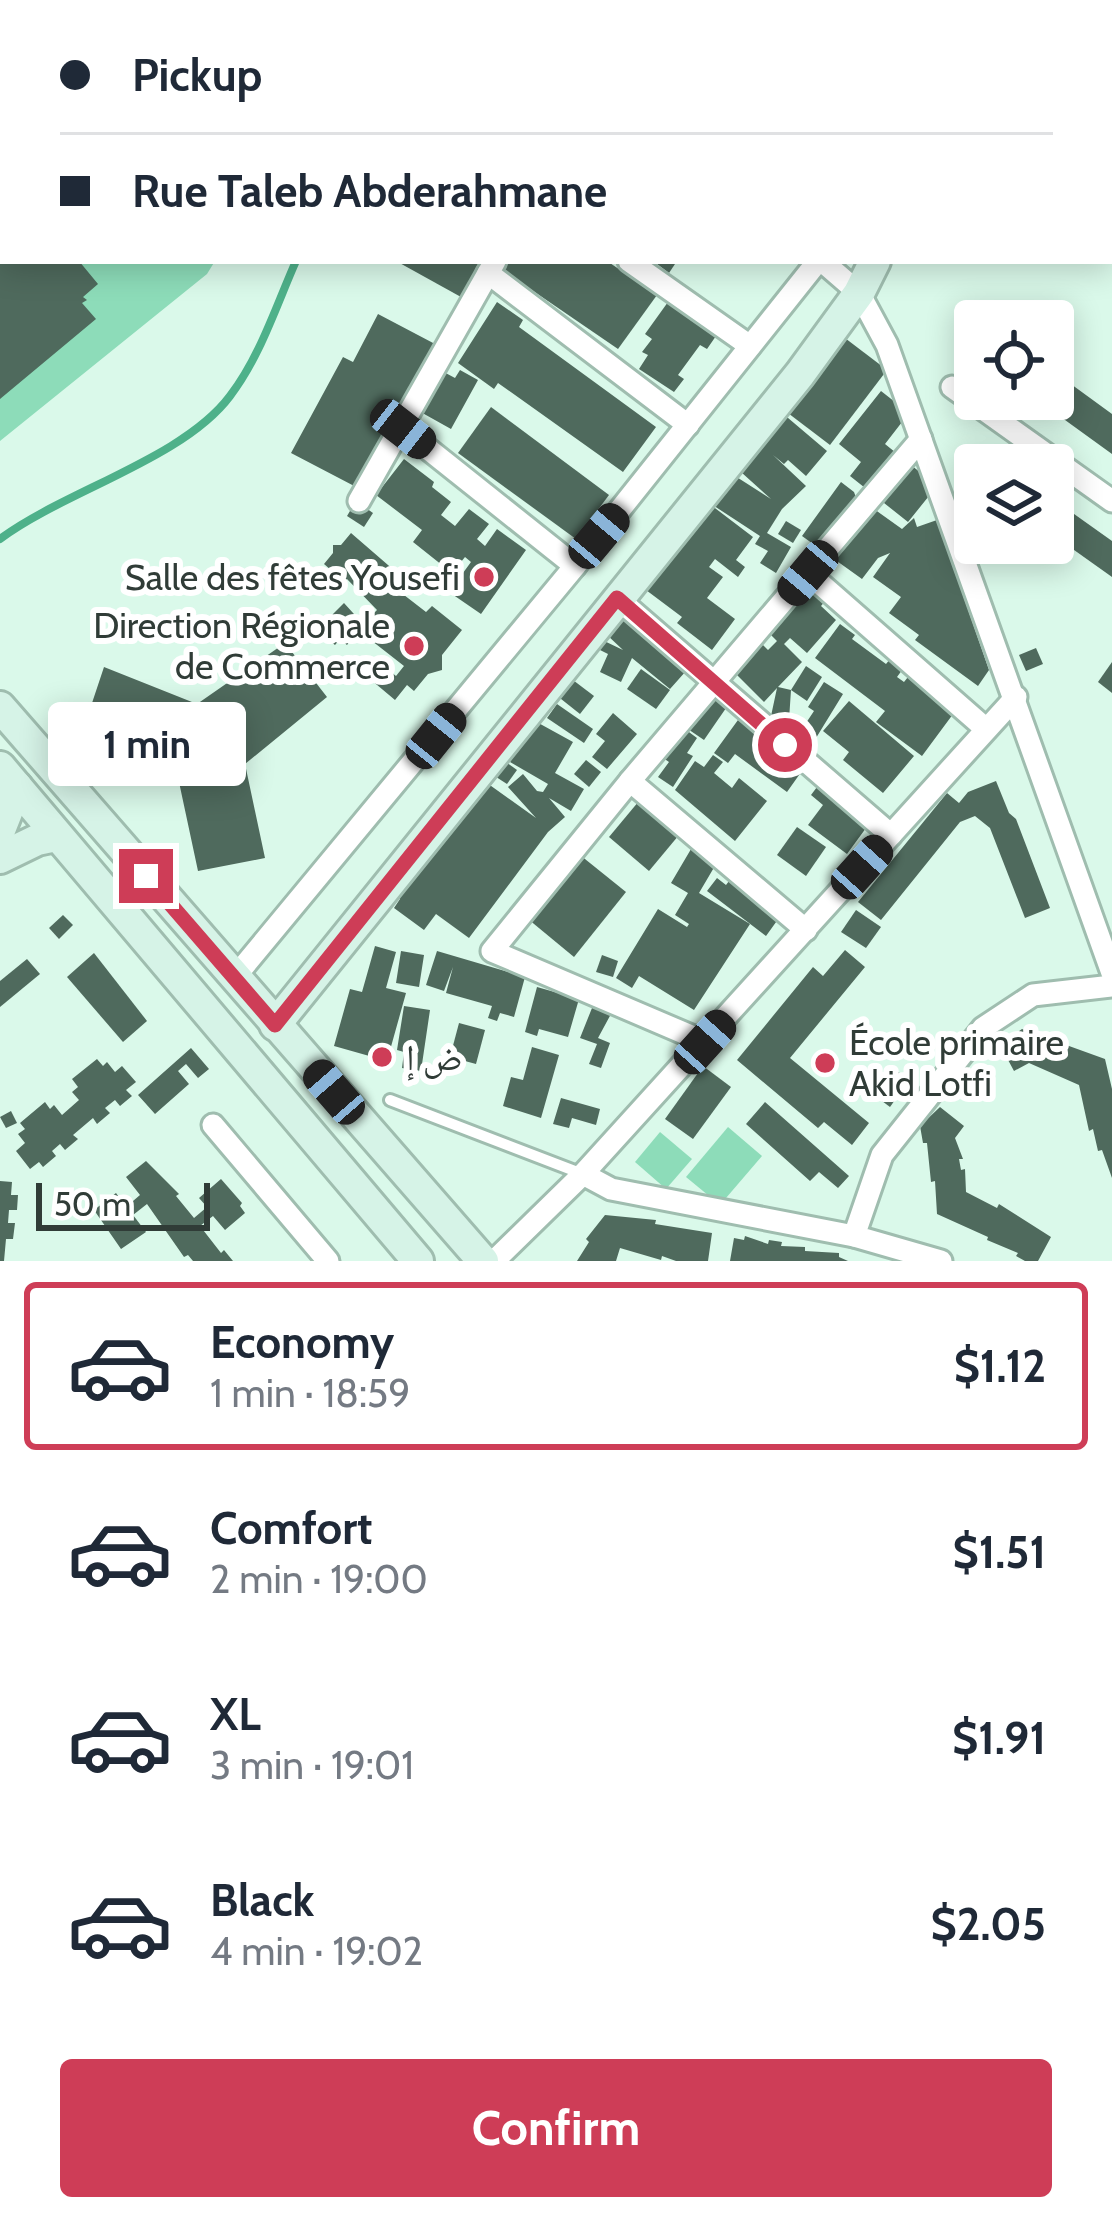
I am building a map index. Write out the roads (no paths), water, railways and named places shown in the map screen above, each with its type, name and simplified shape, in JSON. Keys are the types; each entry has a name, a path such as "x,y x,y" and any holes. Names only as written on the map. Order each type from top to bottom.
{"main road":[{"path":"275,1025 800,374 859,293 874,264"},
{"path":"0,707 482,1261"},
{"path":"0,830 9,777"},
{"path":"9,777 418,1261"},
{"path":"0,858 56,836"}],"street":[{"path":"633,264 750,346"},
{"path":"234,978 818,264"},
{"path":"824,264 859,293 887,346 1112,973"},
{"path":"358,501 492,267 688,425"},
{"path":"952,387 1112,501"},
{"path":"403,429 575,566"},
{"path":"705,1042 492,951 921,439"},
{"path":"808,573 986,729"},
{"path":"617,598 891,835"},
{"path":"494,1261 583,1174 1016,697"},
{"path":"630,782 806,930"},
{"path":"854,1236 882,1155 983,1028 1033,995 1112,986"},
{"path":"212,1125 328,1261"},
{"path":"583,1174 611,1189 854,1236 941,1261"}],"lane":[{"path":"390,1100 583,1174"}],"waterway":[{"path":"0,539 153,456 209,418 250,365 295,264"}],"place":[{"name":"Salle des fêtes Yousefi","path":"484,577"},
{"name":"Direction Régionale de Commerce","path":"414,646"},
{"name":"ض إ","path":"382,1057"},
{"name":"École primaire Akid Lotfi","path":"825,1063"}]}
